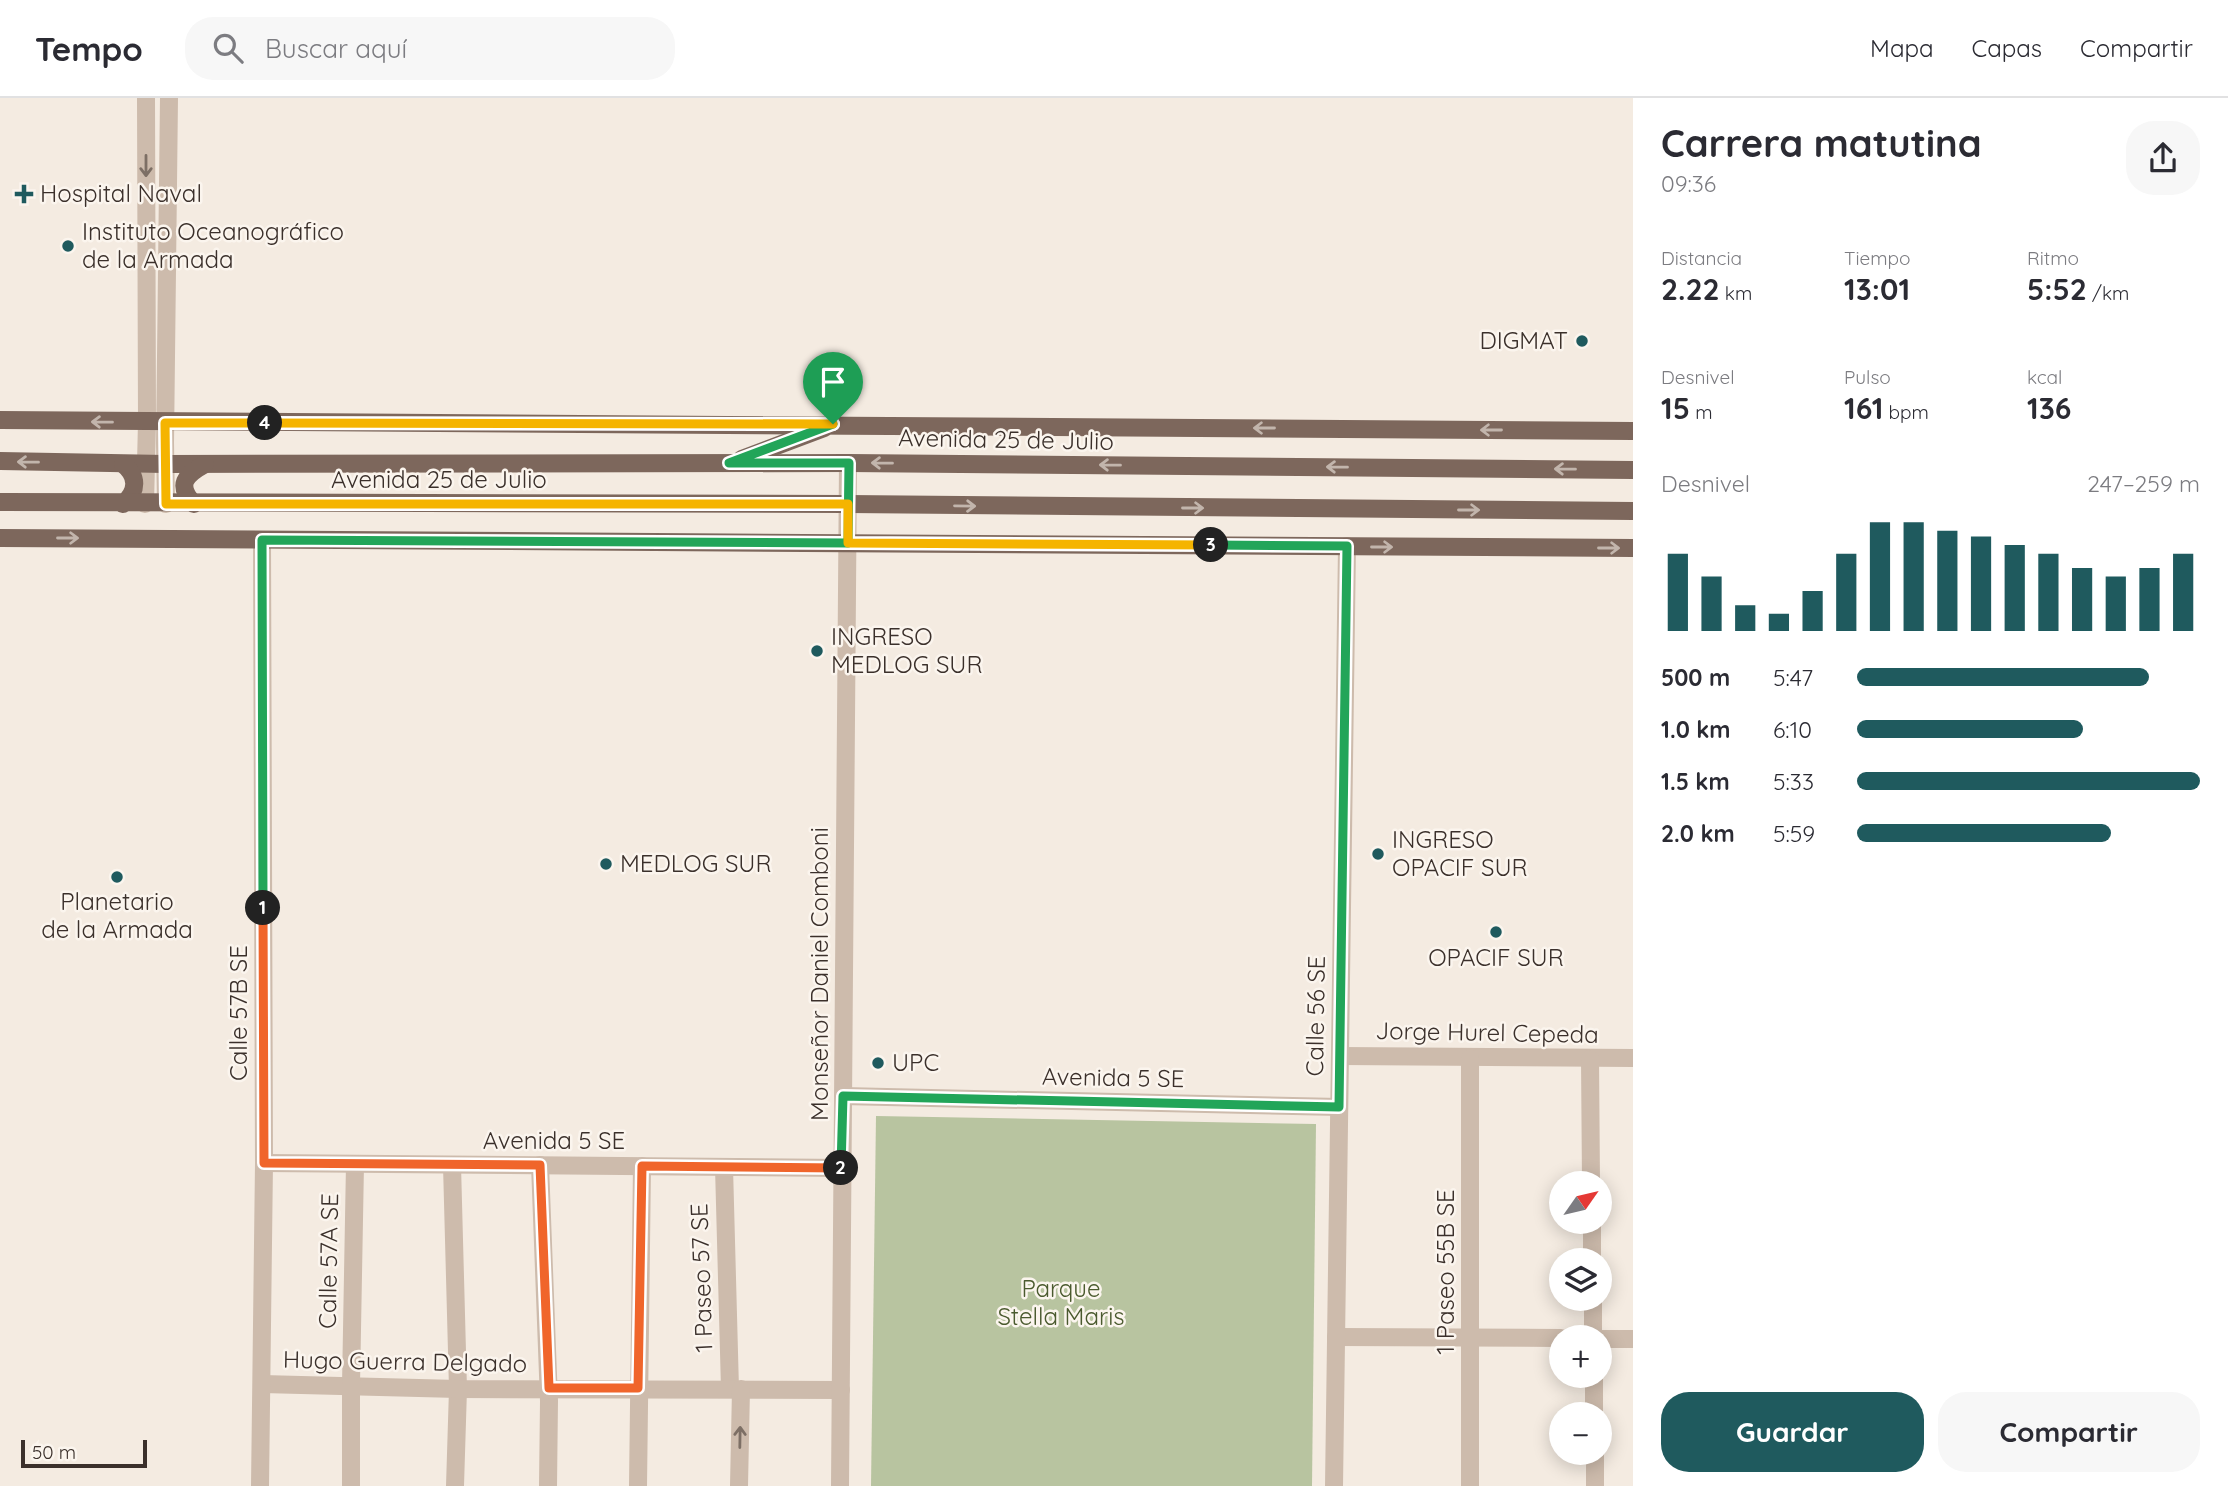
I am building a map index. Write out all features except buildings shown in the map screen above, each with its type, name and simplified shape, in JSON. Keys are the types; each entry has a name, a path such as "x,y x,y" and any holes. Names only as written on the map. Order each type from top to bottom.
{"main road":[{"name":"Avenida 25 de Julio","path":"0,421 833,424 1633,431"},
{"path":"729,463 833,424"},
{"name":"Avenida 25 de Julio","path":"0,461 123,464 849,463 1633,470"},
{"path":"123,464 135,478 135,488 131,497 123,504"},
{"path":"194,504 185,491 184,481 190,472 205,464"},
{"name":"Avenida 25 de Julio","path":"0,502 848,504 1633,511"},
{"path":"0,538 1633,548"}],"street":[{"path":"145,504 146,98"},
{"path":"166,504 169,98"},
{"path":"146,307 166,308"},
{"name":"Monseñor Daniel Comboni","path":"840,1486 849,463"},
{"name":"Calle 57B SE","path":"260,1486 264,1163 262,540"},
{"name":"Calle 56 SE","path":"1334,1486 1347,546"},
{"name":"Jorge Hurel Cepeda","path":"1341,1056 1633,1058"},
{"name":"1 Paseo 55B SE","path":"1470,1058 1470,1486"},
{"path":"1590,1059 1591,1171"},
{"name":"Avenida 5 SE","path":"843,1096 1339,1107"},
{"name":"Avenida 5 SE","path":"264,1163 843,1168"},
{"name":"Calle 57A SE","path":"352,1486 355,1164"},
{"path":"452,1165 458,1389 454,1486"},
{"path":"540,1165 549,1388 548,1486"},
{"path":"638,1486 642,1166"},
{"name":"1 Paseo 57 SE","path":"724,1167 739,1486"},
{"path":"1336,1337 1549,1338"},
{"path":"1612,1339 1633,1339"},
{"name":"Hugo Guerra Delgado","path":"262,1384 458,1389 841,1390"},
{"path":"1595,1465 1595,1486"}],"green space":[{"name":"Parque Stella Maris","path":"876,1116 1316,1124 1312,1486 871,1486"}],"place":[{"name":"Hospital Naval","path":"24,194"},
{"name":"Instituto Oceanográfico de la Armada","path":"68,246"},
{"name":"DIGMAT","path":"1582,341"},
{"name":"INGRESO MEDLOG SUR","path":"817,651"},
{"name":"INGRESO OPACIF SUR","path":"1378,854"},
{"name":"MEDLOG SUR","path":"606,864"},
{"name":"Planetario de la Armada","path":"117,877"},
{"name":"OPACIF SUR","path":"1496,932"},
{"name":"UPC","path":"878,1063"}],"route":[{"path":"833,424 165,423 166,504 848,504 848,543 1347,546 1339,1107 843,1096 843,1168 642,1166 638,1388 549,1388 540,1165 264,1163 262,540 848,543 849,463 729,463 833,424"}]}
